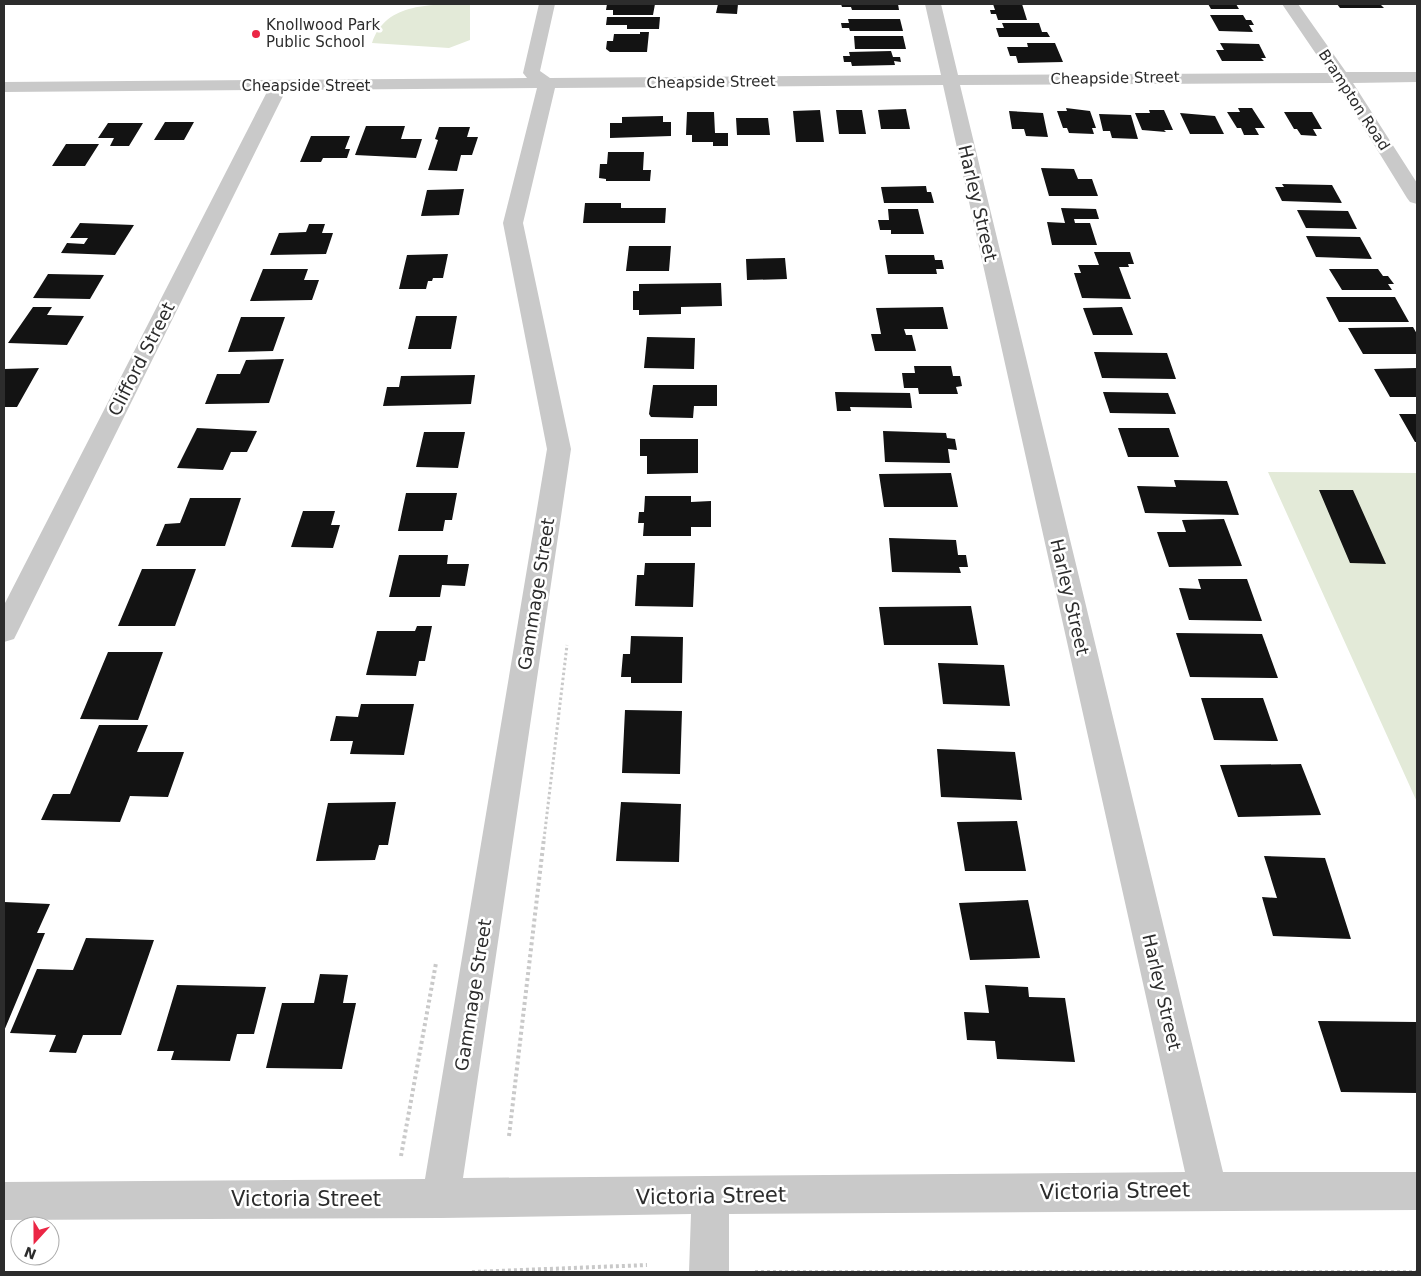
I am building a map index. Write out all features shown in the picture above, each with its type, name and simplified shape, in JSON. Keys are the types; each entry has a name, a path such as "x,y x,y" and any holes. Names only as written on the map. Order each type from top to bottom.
{"street":[{"path":"546,4 531,73 547,84"},
{"name":"Harley Street","path":"933,4 1208,1190"},
{"name":"Brampton Road","path":"1290,4 1340,76 1417,198"},
{"name":"Cheapside Street","path":"4,87 1340,76 1417,77"},
{"name":"Gammage Street","path":"441,1199 559,449 513,223 547,84"},
{"name":"Clifford Street","path":"4,631 279,86"},
{"name":"Victoria Street","path":"4,1200 441,1199 1208,1190 1417,1191"},
{"path":"709,1272 710,1196"}],"path":[{"path":"509,1136 568,640"},
{"path":"400,1162 436,958"},
{"path":"472,1272 647,1265"},
{"path":"755,1272 1417,1272"}],"green space":[{"path":"470,4 470,40 449,48 372,43 379,29 388,19 399,12 426,6"},
{"path":"1268,472 1417,473 1417,802"}],"building":[{"path":"607,4 655,4 653,15 613,15 613,10 606,10"},
{"path":"718,4 738,4 737,14 716,13"},
{"path":"841,4 898,4 899,10 852,10 851,7 842,7"},
{"path":"993,4 1022,4 1027,20 998,20 996,14 991,14 990,10 995,10"},
{"path":"1208,4 1236,4 1239,9 1211,9"},
{"path":"1337,4 1380,4 1384,8 1340,8"},
{"path":"1210,15 1243,15 1246,20 1251,20 1254,25 1249,25 1253,32 1219,31"},
{"path":"607,17 660,17 659,29 627,29 627,25 606,25"},
{"path":"848,19 900,19 903,31 850,31 849,28 842,28 841,23 849,23"},
{"path":"1002,23 1039,23 1042,32 1047,32 1050,37 999,37 996,28 1004,28"},
{"path":"640,32 649,32 647,52 610,52 606,49 607,41 613,41 614,34 640,34"},
{"path":"854,36 903,36 906,49 855,49"},
{"path":"1027,43 1055,43 1063,62 1018,63 1016,56 1010,56 1007,47 1028,47"},
{"path":"1220,43 1259,44 1266,58 1261,58 1264,61 1222,61 1216,50 1224,50"},
{"path":"891,51 893,57 900,57 901,62 894,61 895,65 852,66 851,62 844,62 843,56 850,56 849,52"},
{"path":"1066,108 1090,111 1096,128 1092,128 1094,134 1069,133 1067,128 1063,128 1057,111 1067,111"},
{"path":"1238,108 1252,108 1265,128 1255,128 1259,135 1244,135 1241,128 1237,128 1227,112 1240,112"},
{"path":"906,109 910,129 881,129 878,110"},
{"path":"820,110 824,142 796,142 793,111"},
{"path":"836,110 862,110 866,134 839,134"},
{"path":"1149,110 1164,110 1173,130 1164,130 1166,132 1142,130 1135,113 1150,113"},
{"path":"1009,111 1043,113 1048,137 1026,136 1024,129 1012,129"},
{"path":"687,112 714,112 715,133 728,133 728,146 713,146 713,142 692,142 692,135 686,135"},
{"path":"1284,112 1312,112 1322,129 1313,129 1317,136 1301,135 1297,129 1294,129"},
{"path":"1180,113 1215,116 1224,134 1190,134"},
{"path":"1099,114 1131,115 1138,139 1112,138 1110,131 1103,131"},
{"path":"663,116 663,122 671,122 671,136 610,138 610,123 622,123 622,117"},
{"path":"736,118 768,118 770,135 737,135"},
{"path":"165,122 194,122 184,140 154,140"},
{"path":"108,123 143,123 129,146 110,146 114,138 98,138"},
{"path":"366,126 405,126 401,139 422,139 416,158 355,155"},
{"path":"439,127 470,127 467,137 478,137 472,155 461,155 457,171 428,170 438,140 435,139"},
{"path":"311,136 350,136 345,149 350,149 347,158 323,158 321,162 300,162"},
{"path":"66,144 99,144 85,166 52,166"},
{"path":"608,152 644,152 643,170 651,170 650,181 606,181 606,179 599,178 600,164 607,164"},
{"path":"1041,168 1074,169 1078,179 1092,179 1098,196 1049,196"},
{"path":"1282,184 1332,185 1342,203 1282,201 1275,187 1284,187"},
{"path":"926,186 927,192 931,192 934,203 884,203 881,187"},
{"path":"464,189 459,215 421,216 427,190"},
{"path":"585,203 621,203 621,208 666,208 665,223 583,223"},
{"path":"1061,208 1096,209 1099,219 1074,219 1075,223 1090,223 1097,245 1052,245 1047,222 1065,223"},
{"path":"888,209 918,209 924,234 891,234 891,230 880,230 878,220 889,220"},
{"path":"1297,210 1348,211 1357,229 1306,228"},
{"path":"80,223 134,225 115,255 61,253 67,243 84,244 88,238 70,238"},
{"path":"309,224 325,224 322,233 333,233 326,254 270,255 279,233 306,232"},
{"path":"1306,236 1360,237 1372,259 1316,257"},
{"path":"629,246 671,246 669,271 626,271"},
{"path":"1094,252 1130,252 1134,264 1128,264 1129,267 1119,267 1131,299 1082,298 1074,273 1081,273 1078,265 1099,265"},
{"path":"448,254 443,278 433,278 432,281 428,281 426,289 399,289 407,255"},
{"path":"885,255 934,255 935,260 942,260 944,269 936,269 937,274 888,274"},
{"path":"785,258 787,279 747,280 746,259"},
{"path":"263,269 308,269 304,280 319,280 312,300 250,301"},
{"path":"1329,269 1378,269 1383,276 1388,276 1394,284 1388,284 1392,290 1342,290"},
{"path":"48,274 104,275 90,299 33,298"},
{"path":"721,283 722,306 681,307 681,314 639,315 639,310 633,310 633,291 639,291 639,284"},
{"path":"1326,297 1395,297 1409,322 1339,322"},
{"path":"33,307 52,307 47,315 84,316 67,345 8,343"},
{"path":"943,307 948,329 904,329 906,335 912,335 916,351 875,351 871,334 881,334 876,308"},
{"path":"1122,307 1133,335 1093,335 1083,308"},
{"path":"416,316 457,316 451,349 408,349"},
{"path":"241,317 285,317 273,351 228,352"},
{"path":"1413,327 1417,334 1417,354 1363,354 1348,328"},
{"path":"647,337 695,338 694,369 644,368"},
{"path":"1094,352 1167,353 1176,379 1102,378"},
{"path":"284,359 269,403 205,404 217,374 240,374 246,360"},
{"path":"914,366 951,366 953,376 960,376 962,386 956,387 958,394 919,394 918,388 904,388 902,373 915,373"},
{"path":"39,368 17,407 4,407 4,369"},
{"path":"1417,368 1417,397 1390,397 1374,369"},
{"path":"475,375 471,404 383,406 387,387 399,387 401,376"},
{"path":"653,385 717,385 717,406 694,406 693,418 651,417 649,414"},
{"path":"835,392 910,393 912,408 850,407 851,411 837,411"},
{"path":"1103,392 1168,393 1176,414 1110,413"},
{"path":"1399,414 1417,414 1417,442 1415,442"},
{"path":"197,428 257,431 247,452 231,452 223,470 177,468"},
{"path":"1118,428 1169,428 1179,457 1128,457"},
{"path":"883,431 946,433 947,438 955,439 957,450 948,449 950,463 885,462"},
{"path":"424,432 465,432 458,468 416,467"},
{"path":"640,439 698,439 698,473 647,474 647,456 640,456"},
{"path":"951,473 958,507 884,507 879,474"},
{"path":"1174,480 1227,481 1239,515 1145,513 1137,486 1176,487"},
{"path":"1319,490 1353,490 1386,564 1350,563"},
{"path":"406,493 457,493 452,520 445,520 443,531 398,531"},
{"path":"645,496 691,496 691,502 711,501 711,527 691,527 691,536 643,536 644,523 638,523 639,512 644,512"},
{"path":"190,498 241,498 225,546 156,546 165,524 180,523"},
{"path":"303,511 335,511 331,525 340,525 333,548 291,547"},
{"path":"1224,519 1242,566 1169,567 1157,532 1186,532 1182,520"},
{"path":"889,538 956,540 958,555 966,555 968,567 959,567 961,573 892,572"},
{"path":"399,555 448,555 447,564 469,564 465,586 442,585 440,597 389,597"},
{"path":"645,563 695,563 693,607 635,606 637,575 644,575"},
{"path":"142,569 196,569 175,626 118,626"},
{"path":"1198,579 1247,579 1262,621 1189,620 1179,588 1201,589"},
{"path":"971,606 978,645 884,645 879,607"},
{"path":"417,626 432,626 425,661 419,661 416,676 366,675 377,631 415,631"},
{"path":"1176,633 1262,634 1278,678 1190,677"},
{"path":"631,636 683,637 682,683 631,683 631,677 621,677 623,654 630,654"},
{"path":"108,652 163,652 138,720 80,719"},
{"path":"938,663 1004,665 1010,706 943,704"},
{"path":"1201,698 1263,698 1278,741 1214,740"},
{"path":"361,704 414,704 404,755 350,754 353,741 330,741 336,716 358,717"},
{"path":"625,710 682,711 680,774 622,773"},
{"path":"99,725 148,725 137,752 184,752 168,797 130,796 120,822 41,820 53,794 70,794"},
{"path":"937,749 1015,752 1022,800 941,797"},
{"path":"1301,764 1321,815 1238,817 1220,765"},
{"path":"396,802 388,845 379,845 375,860 316,861 328,803"},
{"path":"621,802 681,804 679,862 616,861"},
{"path":"1017,821 1026,871 965,871 957,822"},
{"path":"1264,856 1325,858 1351,939 1273,936 1262,897 1277,898"},
{"path":"1028,900 1040,958 970,960 959,903"},
{"path":"4,902 50,904 37,933 45,933 4,1031"},
{"path":"86,938 154,940 121,1035 83,1035 76,1053 49,1052 56,1035 10,1033 37,969 73,970"},
{"path":"320,974 348,975 343,1003 356,1003 342,1069 266,1068 282,1003 314,1003"},
{"path":"177,985 266,987 254,1034 237,1034 230,1061 171,1060 174,1051 157,1051"},
{"path":"985,985 1028,987 1029,997 1065,998 1075,1062 997,1059 995,1041 967,1040 964,1012 989,1013"},
{"path":"1318,1021 1417,1022 1417,1093 1341,1092"}],"place":[{"name":"Knollwood Park Public School","path":"256,34"}]}
